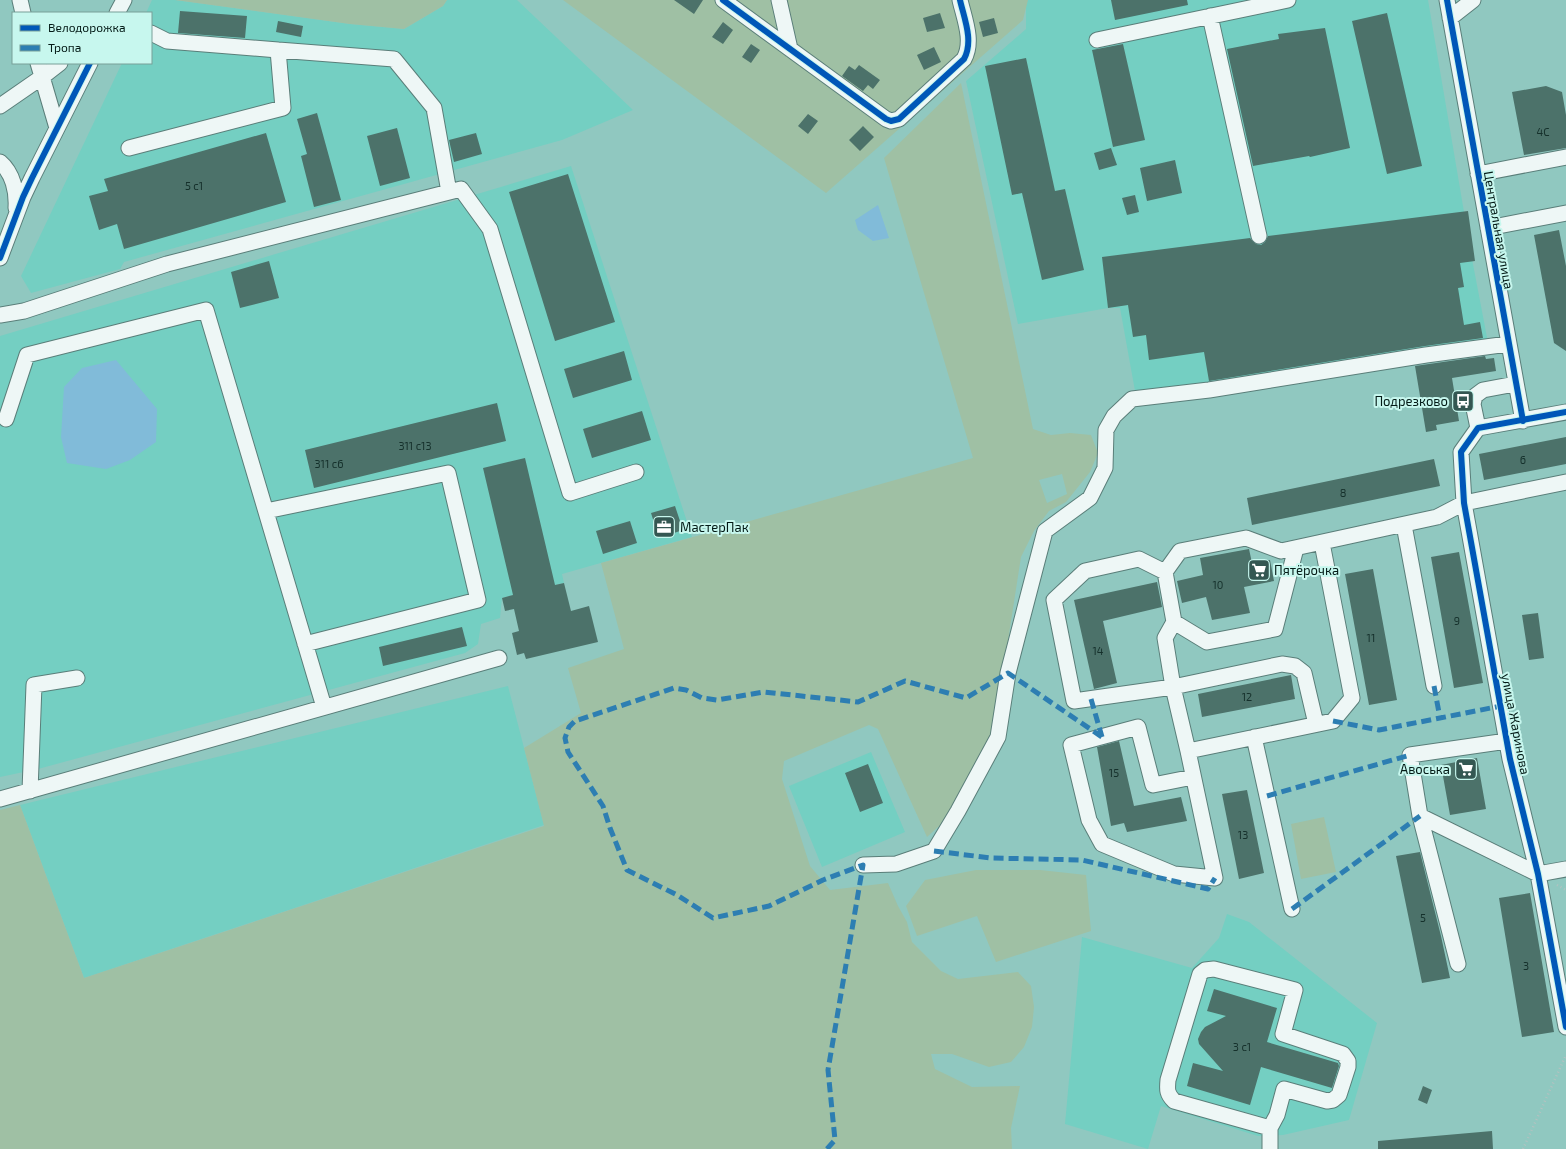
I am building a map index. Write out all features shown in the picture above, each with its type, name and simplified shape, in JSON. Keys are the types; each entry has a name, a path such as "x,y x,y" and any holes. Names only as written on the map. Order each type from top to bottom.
{"street":[{"path":"20,0 23,12"},
{"path":"118,12 124,0"},
{"path":"723,0 886,120 891,121 899,118 964,59 968,52 968,37 960,0"},
{"path":"779,0 790,49"},
{"path":"1097,40 1288,0"},
{"name":"Центральная улица","path":"1447,0 1515,384 1523,421"},
{"path":"1450,18 1473,0"},
{"path":"1210,16 1258,236"},
{"path":"152,34 167,41 394,59 434,108 449,192"},
{"path":"129,148 283,108 278,50"},
{"path":"38,64 57,128"},
{"path":"0,106 42,78 59,64"},
{"path":"0,258 29,184 89,64"},
{"path":"1478,174 1566,157"},
{"path":"0,162 11,176 16,191 16,207 13,223"},
{"path":"0,315 24,311 167,264 461,189 490,230 570,493 636,472"},
{"path":"1488,228 1566,213"},
{"path":"6,419 27,355 206,310 324,708"},
{"path":"863,866 896,864 934,851 958,811 998,737 1008,673 1045,531 1090,498 1105,468 1106,430 1114,416 1132,399 1209,390 1426,355 1508,344"},
{"path":"1515,384 1483,390 1475,396 1473,404 1478,428 1566,412"},
{"name":"улица Жаринова","path":"1478,428 1461,452 1464,503 1507,741 1538,874 1566,1027"},
{"path":"266,511 448,474 478,600 305,644"},
{"path":"1193,777 1153,785 1138,727 1071,745 1089,820 1102,844 1174,874 1215,878 1188,751 1173,687 1165,638 1174,622 1165,572 1180,551 1246,538 1281,551 1404,525 1437,517 1464,503 1566,482"},
{"path":"1404,525 1434,686"},
{"path":"1188,751 1333,721 1352,698 1322,543"},
{"path":"1174,622 1207,642 1275,629 1296,548"},
{"path":"1165,572 1138,559 1085,572 1054,600 1074,701 1173,687 1282,664 1295,666 1304,673 1316,724"},
{"path":"0,799 499,658"},
{"path":"30,791 34,685 78,678"},
{"path":"1254,737 1292,909"},
{"path":"1458,964 1420,816 1410,755 1507,741"},
{"path":"1420,816 1538,874 1566,869"},
{"path":"1270,1128 1174,1101 1168,1095 1168,1080 1200,974 1205,970 1214,968 1295,990 1283,1034 1343,1054 1348,1061 1348,1067 1339,1095 1333,1100 1327,1101 1284,1089 1276,1115 1270,1128 1270,1149"}],"path":[{"path":"1523,1149 1566,1054"}],"shaded area":[{"path":"152,0 175,0 350,24 404,29 443,6 447,0 517,0 633,110 562,140 124,262 120,269 31,293 21,276 122,64 152,64 152,12 146,12"},
{"path":"175,0 447,0 443,6 404,29 350,24"},
{"path":"563,0 1028,0 1023,20 826,193"},
{"path":"1026,0 1428,0 1472,259 1490,353 1220,395 1137,402 1120,308 1108,308 1018,324 966,81 1026,29"},
{"path":"961,83 1033,429 1051,435 1070,433 1091,435 1098,453 1090,472 1066,502 1049,511 1034,531 1021,557 995,724 970,779 949,817 927,837 878,729 869,725 784,761 782,779 810,866 830,890 888,883 907,922 912,942 941,971 958,979 1018,972 1031,986 1034,1007 1032,1027 1024,1047 1011,1062 989,1067 952,1054 931,1054 935,1069 972,1087 1020,1086 1011,1128 1012,1149 0,1149 0,810 20,805 84,978 544,826 524,748 581,713 568,668 624,649 601,563 973,458 884,158","holes":["1062,474 1067,494 1047,503 1039,480"]},
{"path":"571,166 692,537 562,574 564,583 502,598 500,618 481,624 478,644 465,653 38,769 0,777 0,336"},
{"path":"508,686 544,825 84,978 20,805"},
{"path":"871,752 905,832 822,867 789,786"},
{"path":"1324,817 1336,872 1301,879 1291,824"},
{"path":"976,870 1040,870 1086,875 1091,931 996,962 977,916 917,936 906,906 925,880"},
{"path":"1227,914 1249,922 1377,1023 1349,1120 1283,1135 1258,1136 1161,1106 1148,1149 1065,1124 1082,937 1192,968 1219,938"}],"water":[{"path":"878,205 889,238 873,241 858,230 855,220"},
{"path":"116,360 157,409 156,442 130,460 106,469 67,463 61,437 64,387 82,368"}],"building":[{"path":"674,0 703,0 694,14"},
{"path":"1111,0 1187,0 1188,5 1115,20"},
{"path":"180,11 247,16 245,38 178,33"},
{"path":"940,13 945,28 927,32 923,18"},
{"path":"1387,13 1422,166 1387,174 1352,21"},
{"path":"994,18 998,33 983,37 979,22"},
{"path":"278,21 303,26 301,37 276,32"},
{"path":"723,22 733,30 723,44 712,37"},
{"path":"1325,28 1350,148 1310,157 1253,166 1227,49 1279,39 1278,34"},
{"path":"751,44 760,50 751,63 742,57"},
{"path":"1123,44 1145,140 1113,147 1092,50"},
{"path":"934,47 941,62 924,70 917,55"},
{"path":"1026,58 1055,191 1065,189 1084,270 1042,280 1022,193 1012,195 985,66"},
{"path":"859,65 880,80 873,89 868,85 863,91 842,76 849,66 855,70"},
{"path":"1546,86 1562,92 1566,115 1566,148 1524,155 1512,92"},
{"path":"317,113 341,200 314,207 301,156 307,154 297,119"},
{"path":"808,114 818,121 808,134 798,126"},
{"path":"863,126 874,137 860,151 849,140"},
{"path":"397,128 410,178 380,186 367,136"},
{"path":"266,133 286,202 124,249 117,224 99,230 89,196 108,191 104,179"},
{"path":"476,133 482,154 454,162 449,140"},
{"path":"1111,148 1117,165 1099,170 1094,153"},
{"path":"1175,160 1182,193 1147,201 1140,168"},
{"path":"568,174 615,322 555,341 509,192"},
{"path":"1135,195 1139,212 1127,215 1122,198"},
{"path":"1468,211 1475,261 1460,263 1464,287 1458,288 1464,325 1480,322 1483,338 1209,381 1204,352 1149,360 1146,335 1133,337 1128,305 1108,308 1102,257 1250,238 1256,244 1261,245 1265,242 1268,236"},
{"path":"1559,230 1566,266 1566,351 1554,343 1534,235"},
{"path":"269,261 279,298 240,308 231,272"},
{"path":"624,351 632,380 573,398 564,369"},
{"path":"1485,356 1486,359 1494,358 1496,371 1452,378 1459,421 1436,425 1437,430 1426,432 1415,366"},
{"path":"497,403 506,441 314,488 305,450"},
{"path":"642,411 651,440 592,458 583,429"},
{"path":"1566,437 1566,464 1484,480 1479,454"},
{"path":"525,458 555,585 564,583 571,611 589,606 598,642 526,659 524,653 517,655 512,633 519,631 514,609 505,611 502,598 513,595 483,468"},
{"path":"1434,459 1440,486 1252,525 1247,498"},
{"path":"675,506 683,530 659,538 651,513"},
{"path":"630,521 637,543 603,554 596,531"},
{"path":"1249,549 1252,563 1270,560 1274,581 1244,587 1250,613 1212,620 1206,597 1182,603 1177,581 1203,575 1200,558"},
{"path":"1459,552 1483,683 1454,688 1431,557"},
{"path":"1373,569 1397,700 1369,705 1345,574"},
{"path":"1157,582 1162,607 1103,621 1117,683 1094,689 1074,600"},
{"path":"1538,613 1544,658 1529,660 1522,615"},
{"path":"462,627 467,646 383,666 379,647"},
{"path":"1291,675 1295,699 1202,717 1198,694"},
{"path":"1119,741 1134,806 1181,797 1187,821 1127,832 1124,823 1111,826 1097,747"},
{"path":"1477,758 1486,809 1450,815 1441,765"},
{"path":"868,764 883,803 860,812 845,773"},
{"path":"1247,790 1264,873 1239,879 1222,794"},
{"path":"1420,852 1450,978 1422,983 1396,856"},
{"path":"1530,893 1554,1032 1522,1037 1499,898"},
{"path":"1214,989 1277,1008 1267,1042 1338,1063 1339,1066 1332,1088 1261,1067 1250,1105 1187,1086 1193,1063 1223,1071 1199,1044 1198,1039 1205,1027 1226,1016 1207,1011"},
{"path":"1423,1086 1432,1090 1427,1104 1418,1100"},
{"path":"1492,1131 1493,1149 1378,1149 1378,1141"}],"marked path":[{"path":"827,1149 835,1140 828,1070 863,865 823,880 769,906 713,918 677,895 627,870 603,806 568,752 565,738 569,727 575,721 674,688 686,690 702,698 717,700 764,692 858,702 905,681 966,698 1008,673 1102,737"},
{"path":"1434,686 1440,718"},
{"path":"1091,699 1102,737"},
{"path":"1333,721 1379,730 1501,706"},
{"path":"1267,796 1410,755"},
{"path":"1292,909 1420,816"},
{"path":"934,851 991,858 1082,860 1208,889 1215,878"}],"cycle path":[{"path":"723,0 886,119 891,121 899,119 964,59 967,52 968,37 966,22 960,0"},
{"path":"1447,0 1523,421"},
{"path":"0,258 23,197 89,64"},
{"path":"1566,412 1478,428 1461,452 1464,503 1510,759 1538,874 1566,1027"}],"place":[{"name":"Подрезково","path":"1463,401"},
{"name":"МастерПак","path":"664,527"},
{"name":"Пятёрочка","path":"1259,570"},
{"name":"Авоська","path":"1466,769"}]}
